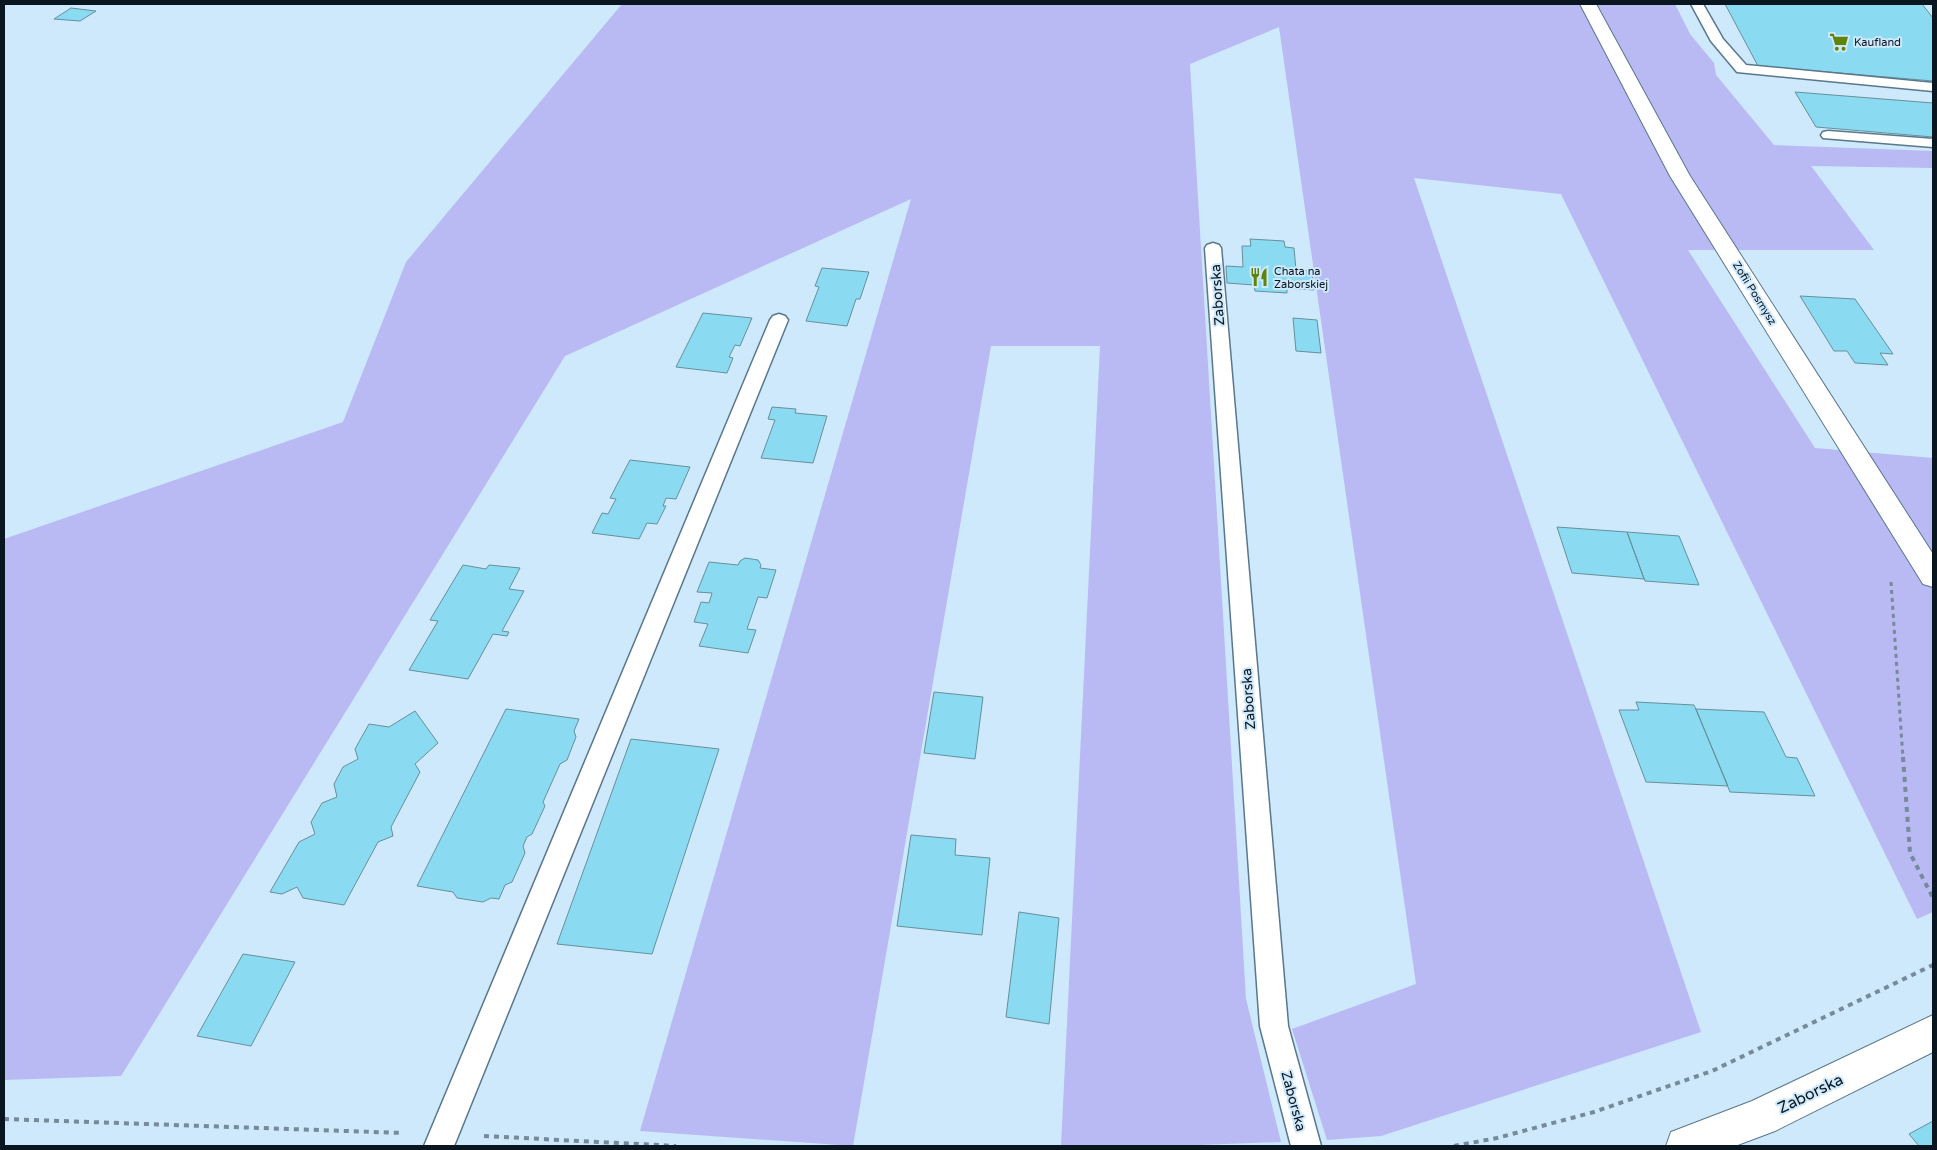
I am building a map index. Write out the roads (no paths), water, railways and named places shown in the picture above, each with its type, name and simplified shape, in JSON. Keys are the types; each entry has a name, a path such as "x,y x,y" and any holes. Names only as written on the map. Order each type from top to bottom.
{"street":[{"name":"Zofii Posmysz","path":"1588,4 1680,176 1933,576"},
{"name":"Zaborska","path":"1685,1146 1761,1117 1933,1033"}],"lane":[{"path":"1697,4 1717,41 1742,68 1933,87"},
{"path":"1828,135 1933,143"},
{"name":"Zaborska","path":"1213,248 1274,1026 1306,1146"},
{"path":"441,1140 779,320"}],"place":[{"name":"Kaufland","path":"1839,42"},
{"name":"Chata na Zaborskiej","path":"1259,277"}]}
